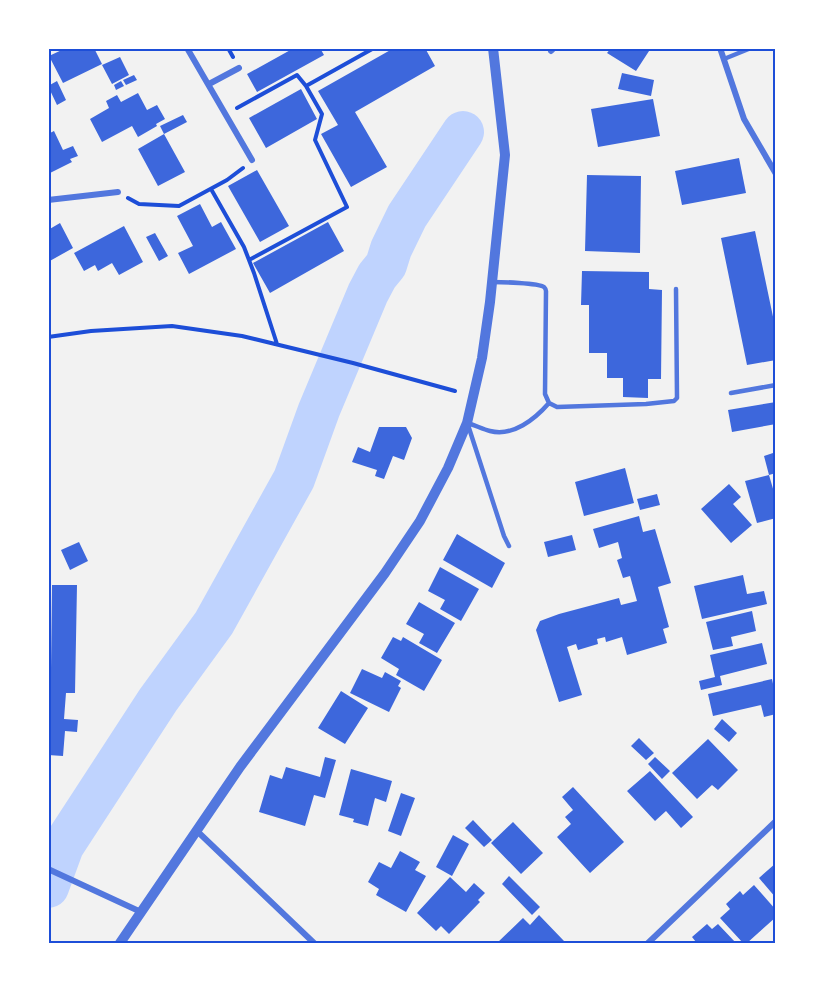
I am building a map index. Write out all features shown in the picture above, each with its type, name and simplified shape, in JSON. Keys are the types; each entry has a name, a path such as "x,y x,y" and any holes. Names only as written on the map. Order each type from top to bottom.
{"street":[{"path":"187,48 252,160"},
{"path":"120,943 240,767 385,573 420,521 448,468 467,423 482,358 505,155 493,48"},
{"path":"720,48 744,119 776,174"},
{"path":"209,84 239,68"},
{"path":"48,200 118,192"},
{"path":"648,943 776,820"},
{"path":"198,831 314,943"},
{"path":"48,869 141,912"}],"lane":[{"path":"724,59 751,48"},
{"path":"492,282 545,288 545,394 549,403 557,406 674,402 676,398 676,289"},
{"path":"731,393 776,385"},
{"path":"467,423 491,431 505,432 535,418 549,403"},
{"path":"467,423 509,546"}],"path":[{"path":"306,86 374,48"},
{"path":"226,115 297,75 322,114 315,140 347,207 249,260"},
{"path":"118,192 139,204 179,206 227,180 252,160"},
{"path":"211,189 244,248 277,344"},
{"path":"48,337 91,331 172,326 242,336 277,344 455,391"}],"building":[{"path":"66,48 94,48 102,64 63,83 49,56"},
{"path":"294,48 320,48 324,55 257,92 247,74"},
{"path":"394,48 425,48 435,66 355,112 387,167 351,187 321,134 338,125 318,91"},
{"path":"611,48 651,48 636,71 607,53"},
{"path":"120,57 129,75 112,84 102,65"},
{"path":"622,73 654,80 651,96 618,89"},
{"path":"134,75 137,80 126,85 123,80"},
{"path":"57,81 66,100 57,105 48,86"},
{"path":"121,81 124,86 116,90 114,85"},
{"path":"301,89 317,119 266,148 249,118"},
{"path":"138,93 147,110 157,105 165,119 138,137 132,126 102,142 90,119 109,108 106,101 117,95 121,102"},
{"path":"653,99 660,136 598,147 591,109"},
{"path":"183,115 187,122 164,134 160,126"},
{"path":"54,131 63,150 73,146 78,156 70,159 72,162 48,174 48,134"},
{"path":"164,134 185,172 158,186 138,149"},
{"path":"739,158 746,193 682,205 675,171"},
{"path":"257,170 289,226 260,242 228,186"},
{"path":"587,175 641,176 640,253 585,251"},
{"path":"200,204 212,227 221,222 236,249 189,274 178,253 193,246 177,216"},
{"path":"328,222 344,251 270,293 253,263"},
{"path":"60,223 73,248 48,262 48,230"},
{"path":"124,226 143,262 119,275 112,263 98,271 95,265 84,271 74,253"},
{"path":"755,231 776,331 776,360 747,365 721,238"},
{"path":"155,233 168,256 159,261 146,237"},
{"path":"582,271 649,272 649,289 662,290 661,379 648,379 648,398 623,397 623,378 607,378 607,353 589,353 589,305 581,305"},
{"path":"776,402 776,424 732,432 728,410"},
{"path":"379,427 406,427 412,438 404,460 393,456 384,479 375,476 377,470 352,462 358,447 370,452"},
{"path":"773,453 776,473 769,475 764,456"},
{"path":"625,468 634,503 584,516 575,482"},
{"path":"769,475 776,499 776,518 757,523 745,481"},
{"path":"729,484 741,497 733,504 752,525 731,543 701,509"},
{"path":"657,494 660,505 640,510 637,499"},
{"path":"639,516 643,532 655,529 671,583 658,587 669,627 663,629 667,643 627,655 622,637 606,642 605,637 597,639 598,644 578,650 576,644 567,647 582,695 559,702 536,630 540,621 559,614 619,598 621,605 637,601 630,576 623,578 617,560 622,558 618,542 599,548 593,529"},
{"path":"457,534 505,563 492,588 443,560"},
{"path":"572,535 576,550 548,557 544,542"},
{"path":"79,542 88,561 70,570 61,550"},
{"path":"440,567 479,589 461,621 440,609 445,600 428,591"},
{"path":"743,575 747,594 764,591 767,604 702,619 694,586"},
{"path":"52,585 77,585 75,693 66,693 64,719 78,720 77,732 65,731 63,756 48,755 48,668 51,668"},
{"path":"419,602 455,623 437,653 419,643 424,634 406,624"},
{"path":"752,611 756,631 731,637 733,646 713,650 706,622"},
{"path":"393,637 401,641 403,637 442,660 424,691 396,675 399,669 381,658"},
{"path":"762,643 767,664 720,676 722,685 701,690 699,681 715,677 710,655"},
{"path":"362,669 382,678 385,672 401,681 398,686 401,688 389,712 350,693"},
{"path":"772,679 776,698 776,714 764,717 761,705 713,716 708,694"},
{"path":"341,691 368,708 345,744 318,728"},
{"path":"722,719 737,733 729,742 714,729"},
{"path":"639,738 654,753 646,760 631,746"},
{"path":"708,739 738,770 718,790 712,785 697,799 672,773"},
{"path":"325,757 336,760 325,798 314,795 305,826 259,812 270,775 282,779 286,767 320,777"},
{"path":"655,757 670,771 662,779 648,764"},
{"path":"351,769 392,781 386,802 375,798 368,826 339,815"},
{"path":"650,771 693,817 681,828 666,811 655,821 627,791"},
{"path":"573,787 624,842 590,873 557,837 571,824 565,817 573,810 562,797"},
{"path":"401,793 415,798 401,836 388,831"},
{"path":"473,820 492,840 484,847 465,828"},
{"path":"513,822 543,853 521,874 491,843"},
{"path":"453,835 469,844 452,876 436,867"},
{"path":"400,851 420,862 415,870 426,876 406,912 376,895 379,889 368,882 379,862 391,868"},
{"path":"776,863 776,898 759,878"},
{"path":"509,876 540,907 532,915 502,884"},
{"path":"450,877 466,892 474,883 485,893 478,900 480,902 449,934 441,926 436,931 417,913"},
{"path":"754,885 776,910 776,917 747,943 743,943 720,918 730,909 726,904 740,891 743,895"},
{"path":"539,915 564,941 562,943 497,943 523,918 530,925"},
{"path":"707,924 712,929 718,924 736,943 694,943 696,942 692,937"}],"waterway":[{"path":"48,887 63,846 158,700 214,623 294,479 319,410 368,293 386,265 407,216 463,132"}]}
